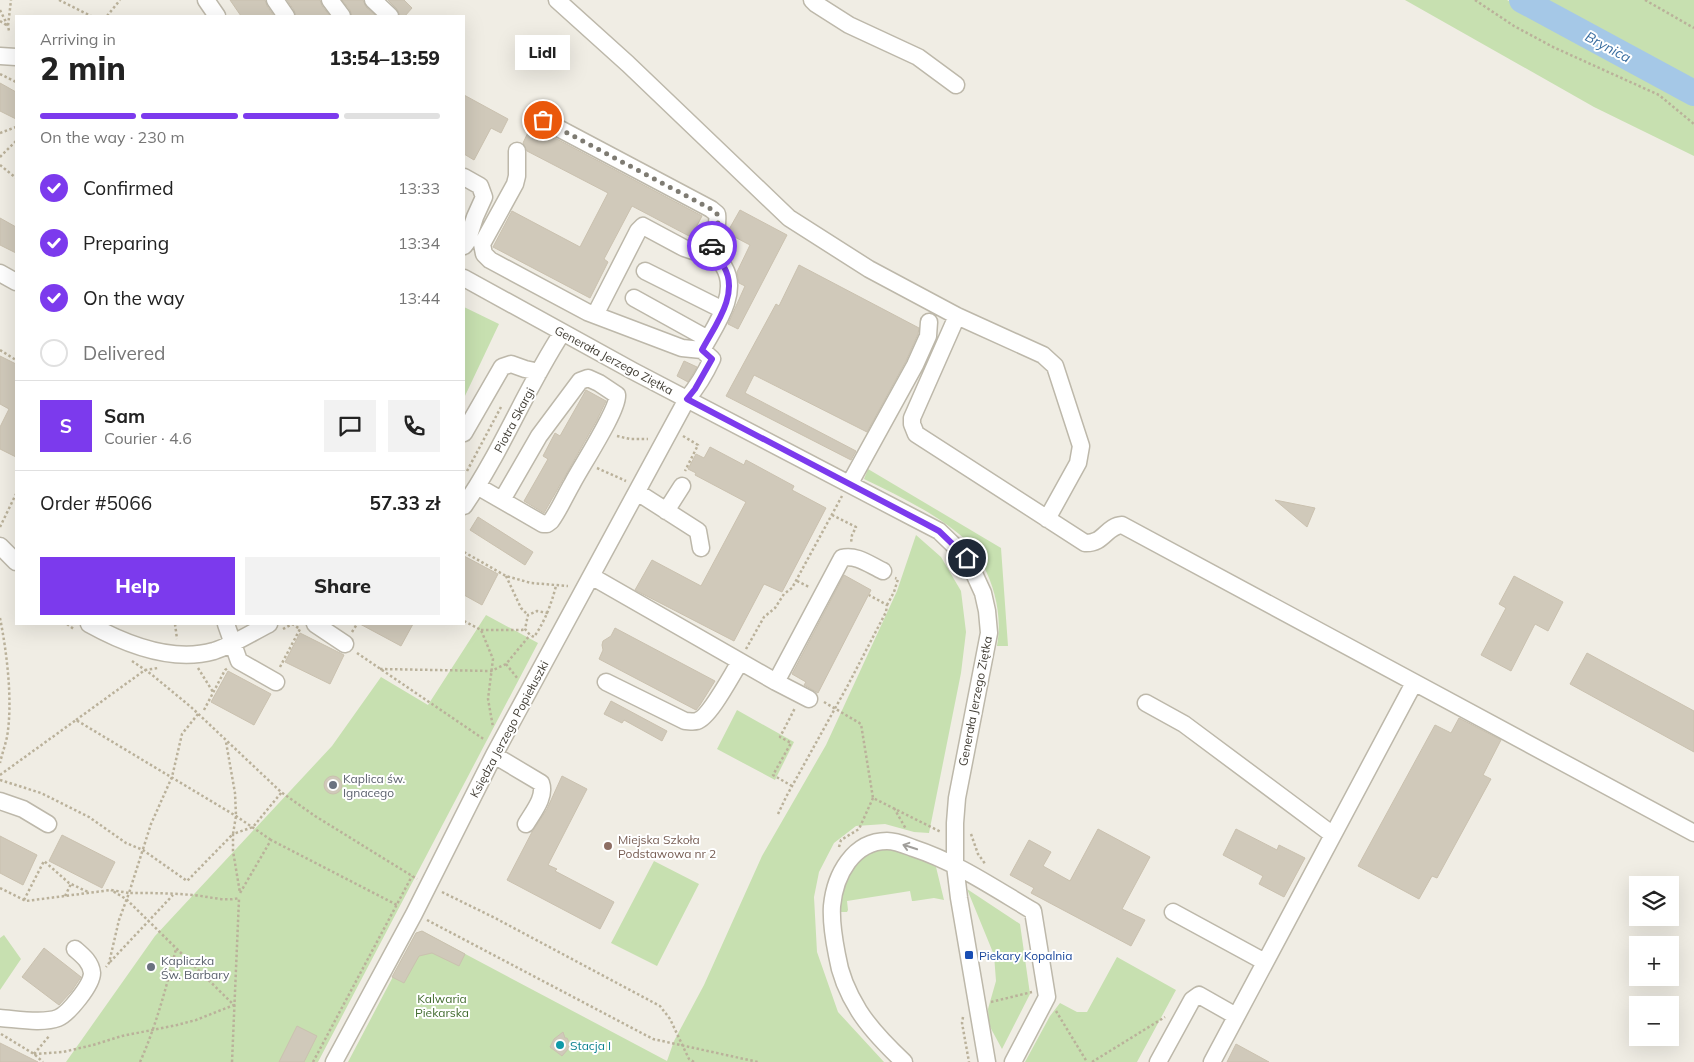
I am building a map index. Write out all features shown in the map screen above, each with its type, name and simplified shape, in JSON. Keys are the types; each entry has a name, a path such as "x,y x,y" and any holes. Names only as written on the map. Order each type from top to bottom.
{"street":[{"path":"206,0 215,15"},
{"path":"275,0 285,15"},
{"path":"330,0 341,15"},
{"path":"372,0 389,15"},
{"path":"557,0 628,64 789,218 869,269 957,316 1043,355 1055,366 1081,446 1078,463 1047,519"},
{"path":"812,0 849,25 918,57 956,85"},
{"path":"0,56 15,57"},
{"path":"543,120 711,209 717,214 718,224 712,240 711,252 724,268 729,288 723,310 705,345"},
{"path":"517,150 517,176 515,184 482,244 482,249 490,260 595,315 682,348 705,345"},
{"path":"465,178 480,186 484,197 465,245"},
{"path":"595,315 638,231 643,226 684,248 699,253 711,252"},
{"path":"645,271 723,310"},
{"name":"Generała Jerzego Ziętka","path":"465,279 847,488 939,531 967,558 983,593 989,633 957,798 955,865 987,1062"},
{"path":"634,298 705,345"},
{"path":"957,316 912,418 916,434 1085,543 1092,544 1101,540 1115,526 1122,525 1694,833"},
{"path":"847,488 915,365 928,336 929,322"},
{"name":"Piotra Skargi","path":"465,504 562,332"},
{"name":"Księdza Jerzego Popiełuszki","path":"334,1062 429,885 491,749 588,581 630,491 712,359 705,345"},
{"path":"465,431 502,367 511,364 539,372"},
{"path":"477,486 543,524 547,524 554,517 603,430 618,398 614,392 588,378 580,381 539,436 502,500"},
{"path":"666,511 682,486"},
{"path":"630,491 698,531 701,548"},
{"path":"0,546 15,561"},
{"path":"776,682 842,558 849,556 883,571"},
{"path":"588,581 805,697"},
{"path":"226,625 239,661 274,681"},
{"path":"84,628 154,651 182,655 199,654 215,650 267,625"},
{"path":"316,625 345,644"},
{"path":"606,682 685,721 696,722 704,717 712,707 740,662"},
{"path":"1212,1062 1414,682"},
{"path":"1146,703 1184,724 1333,835"},
{"path":"491,749 541,783 543,788 542,794 526,824"},
{"path":"0,801 23,809 48,824"},
{"path":"902,1060 882,1040 859,1012 848,991 837,956 832,906 841,872 850,858 861,848 874,842 890,841 932,854 955,865 1033,911 1047,997 1013,1062"},
{"path":"1173,912 1265,962"},
{"path":"0,1018 39,1021 58,1018 71,1006 88,987 92,973 87,960 74,949"},
{"path":"1158,1062 1192,1000 1199,995 1236,1016"}],"path":[{"path":"8,31 11,0"},
{"path":"59,0 89,15"},
{"path":"108,15 116,2 120,0"},
{"path":"1475,0 1514,26 1553,47 1659,95 1694,124"},
{"path":"1645,0 1694,28"},
{"path":"0,10 8,26"},
{"path":"0,21 8,26"},
{"path":"0,74 15,82"},
{"path":"0,133 15,127"},
{"path":"0,157 15,142"},
{"path":"0,165 15,177"},
{"path":"0,350 15,359"},
{"path":"603,430 630,439 651,439"},
{"path":"584,462 628,481 630,491"},
{"path":"740,662 764,617 775,608 784,594 792,588 847,488"},
{"path":"0,527 15,496"},
{"path":"832,515 856,527 852,535 849,556"},
{"path":"465,553 506,576 531,583 556,586 588,581"},
{"path":"778,814 881,623 898,579 883,571"},
{"path":"506,576 521,608 528,615"},
{"path":"525,629 534,637 543,625 556,586"},
{"path":"869,595 888,605"},
{"path":"525,629 528,615 532,612 548,613"},
{"path":"0,618 8,668 9,719 7,737 0,763"},
{"path":"465,621 481,630 525,629"},
{"path":"71,625 84,628"},
{"path":"274,681 300,629 294,625"},
{"path":"481,630 493,659 488,699 494,734 498,725"},
{"path":"379,669 491,671 506,664 530,635"},
{"path":"345,644 491,749"},
{"path":"128,659 145,670 198,714 281,792 315,816 412,876 660,1006 670,1019 689,1059 694,1062"},
{"path":"204,710 225,670 239,661"},
{"path":"195,664 214,692"},
{"path":"506,664 521,682"},
{"path":"0,775 145,670"},
{"path":"792,786 773,775 791,743 780,737 805,697 817,699 861,724 873,798 945,834"},
{"path":"198,714 182,734 172,777 151,824 128,893 207,896 230,901 239,898"},
{"path":"76,720 236,816 271,840 397,905"},
{"path":"226,741 235,793 236,816 233,851 240,893"},
{"path":"0,780 41,793 89,816 126,843 142,850 187,881 233,834 253,827 281,792"},
{"path":"232,1062 239,898 240,893 271,840"},
{"path":"24,900 44,861 71,884 89,893"},
{"path":"313,1062 412,876"},
{"path":"65,896 71,884"},
{"path":"111,890 126,899 234,1005"},
{"path":"109,963 174,894"},
{"path":"414,914 653,1039 758,1062"},
{"path":"140,1062 154,1029 176,948"},
{"path":"1047,997 1087,1062"},
{"path":"34,1054 63,1052 177,1025 196,1020 234,1005"},
{"path":"1092,1062 1167,1015"},
{"path":"0,1034 34,1054 43,1062"}],"green space":[{"path":"1405,0 1507,0 1694,101 1694,156 1594,107"},
{"path":"1539,0 1694,0 1694,84"},
{"path":"465,307 499,324 465,396"},
{"path":"868,469 1001,548 1008,646 997,646 999,625 997,604 988,575 973,547 934,516 864,479"},
{"name":"Kalwaria Piekarska","path":"916,535 941,557 961,591 966,632 961,673 929,833 914,832 885,824 856,826 834,843 819,872 814,897 817,952 838,1012 884,1062 348,1062 416,933 422,931 667,1061 674,1041 704,985 762,856 826,745 897,591"},
{"path":"486,615 538,643 318,1062 66,1062 155,936 332,746 381,677 428,705"},
{"path":"737,710 794,742 775,780 717,749"},
{"path":"885,846 913,854 936,867 944,900 934,898 912,901 910,891 847,901 847,912 839,912 844,882 862,855"},
{"path":"654,861 699,884 657,966 611,943"},
{"path":"967,889 1020,924 1030,994 1002,1049 989,1025 988,1009 996,981 994,955"},
{"path":"4,935 21,959 0,990 0,938"},
{"path":"1117,957 1176,990 1137,1062 1025,1062 1050,1016 1060,1003 1077,1012 1087,1012"}],"building":[{"path":"230,0 265,0 273,15 240,15"},
{"path":"287,0 320,0 329,15 296,15"},
{"path":"342,0 363,0 366,7 375,15 352,15"},
{"path":"388,0 404,0 412,8 406,15 400,15 397,9"},
{"path":"0,83 15,91 15,118 0,111"},
{"path":"465,96 508,119 501,133 491,128 474,160 465,155"},
{"path":"532,124 538,129 702,216 691,237 632,206 604,259 608,262 590,298 493,247 512,211 580,247 608,193 527,151 523,143"},
{"path":"740,210 787,235 738,329 728,324 745,286 739,283 737,272 750,245 727,233"},
{"path":"0,218 15,226 15,252 0,245"},
{"path":"799,265 919,328 906,361 867,432 754,375 745,393 856,451 851,460 726,396 776,304 779,306"},
{"path":"0,356 15,364 15,456 0,449 0,427 9,409 0,404"},
{"path":"684,361 697,367 688,382 677,376"},
{"path":"586,390 606,401 544,513 524,501 548,459 543,456 555,433 560,436"},
{"path":"710,447 744,465 746,460 794,486 792,490 826,508 782,592 764,584 734,641 635,590 652,560 701,586 746,502 695,475 696,473 688,469 696,454 704,458"},
{"path":"1275,500 1315,508 1307,527"},
{"path":"478,517 533,552 525,565 470,530"},
{"path":"465,557 498,574 482,605 465,596"},
{"path":"844,575 871,590 818,693 804,685 806,682 792,674"},
{"path":"1514,576 1563,602 1548,631 1535,624 1511,671 1481,655 1506,608 1499,604"},
{"path":"362,625 412,625 401,646"},
{"path":"615,628 715,681 696,710 599,659 603,650 603,641 611,636"},
{"path":"300,633 344,655 330,684 285,662"},
{"path":"1587,653 1694,711 1694,752 1570,684"},
{"path":"228,671 271,694 254,725 211,702"},
{"path":"611,701 667,731 662,741 624,720 622,723 604,714"},
{"path":"1459,718 1501,740 1483,775 1491,779 1437,878 1432,876 1419,899 1358,866 1435,725 1451,733"},
{"name":"Kaplica św. Ignacego","path":"333,776 340,778 342,785 340,792 333,794 326,792 324,785 326,778"},
{"path":"562,776 587,789 548,865 557,869 555,871 614,902 600,929 507,880 532,832 547,809"},
{"path":"1098,829 1150,857 1122,909 1145,920 1131,946 1031,893 1034,888 1010,875 1029,840 1051,852 1043,866 1070,881"},
{"path":"1236,829 1277,850 1279,845 1305,858 1284,897 1259,884 1263,876 1223,855"},
{"path":"62,835 115,862 102,888 49,861"},
{"path":"0,836 37,855 23,885 0,873"},
{"path":"422,931 465,954 459,966 432,953 419,956 404,983 392,977 416,933"},
{"path":"44,948 81,977 59,1005 22,977"},
{"path":"297,1026 317,1036 304,1062 279,1062"},
{"name":"Stacja I","path":"563,1032 570,1044 562,1056 550,1047 554,1039"},
{"path":"0,1043 38,1062 0,1062"},
{"path":"1236,1044 1269,1062 1227,1062"}],"waterway":[{"name":"Brynica","path":"1522,0 1694,93"}],"way so far":[{"path":"543,120 711,209 717,214 718,224 712,240 712,246"}],"place":[{"name":"Lidl","path":"543,120"},
{"name":"Kaplica św. Ignacego","path":"333,785"},
{"name":"Miejska Szkoła Podstawowa nr 2","path":"608,846"},
{"name":"Piekary Kopalnia","path":"969,955"},
{"name":"Kapliczka Św. Barbary","path":"151,967"},
{"name":"Stacja I","path":"560,1045"}],"route":[{"path":"712,246 711,252 724,268 729,288 726,304 702,350 712,359 687,399 939,531 967,558"}]}
